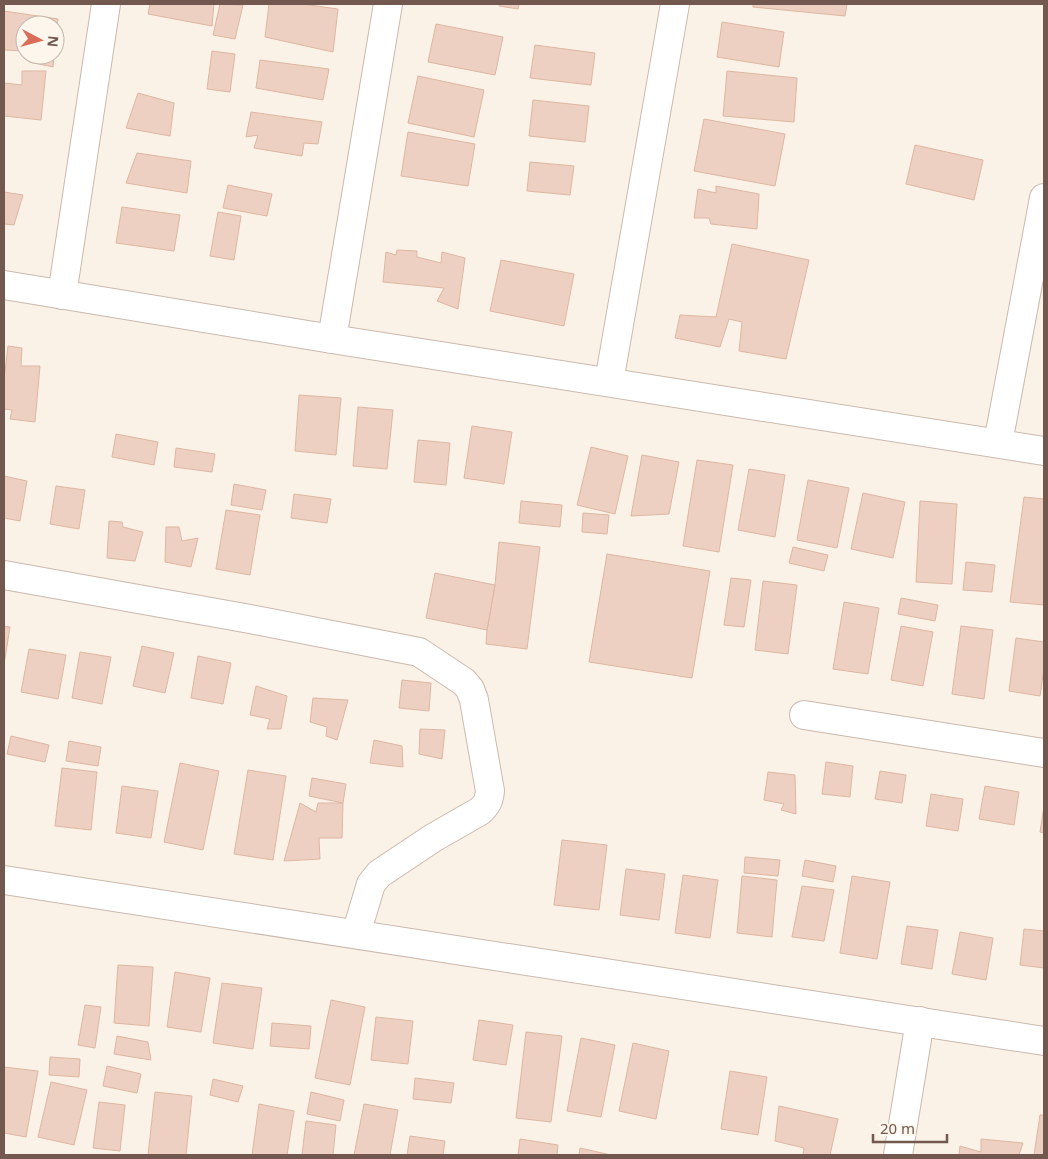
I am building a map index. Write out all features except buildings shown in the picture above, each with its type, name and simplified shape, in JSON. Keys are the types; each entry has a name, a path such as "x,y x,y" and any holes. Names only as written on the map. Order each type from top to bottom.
{"street":[{"path":"62,295 106,4"},
{"path":"332,339 388,4"},
{"path":"609,382 676,4"},
{"path":"998,443 1044,198"},
{"path":"4,285 332,339 1044,450"},
{"path":"4,575 250,619 419,652 464,682 470,689 474,700 490,791 486,806 433,838 380,874 371,884 356,934"},
{"path":"804,715 1044,753"},
{"path":"4,880 1044,1041"},
{"path":"898,1155 920,1021"}]}
